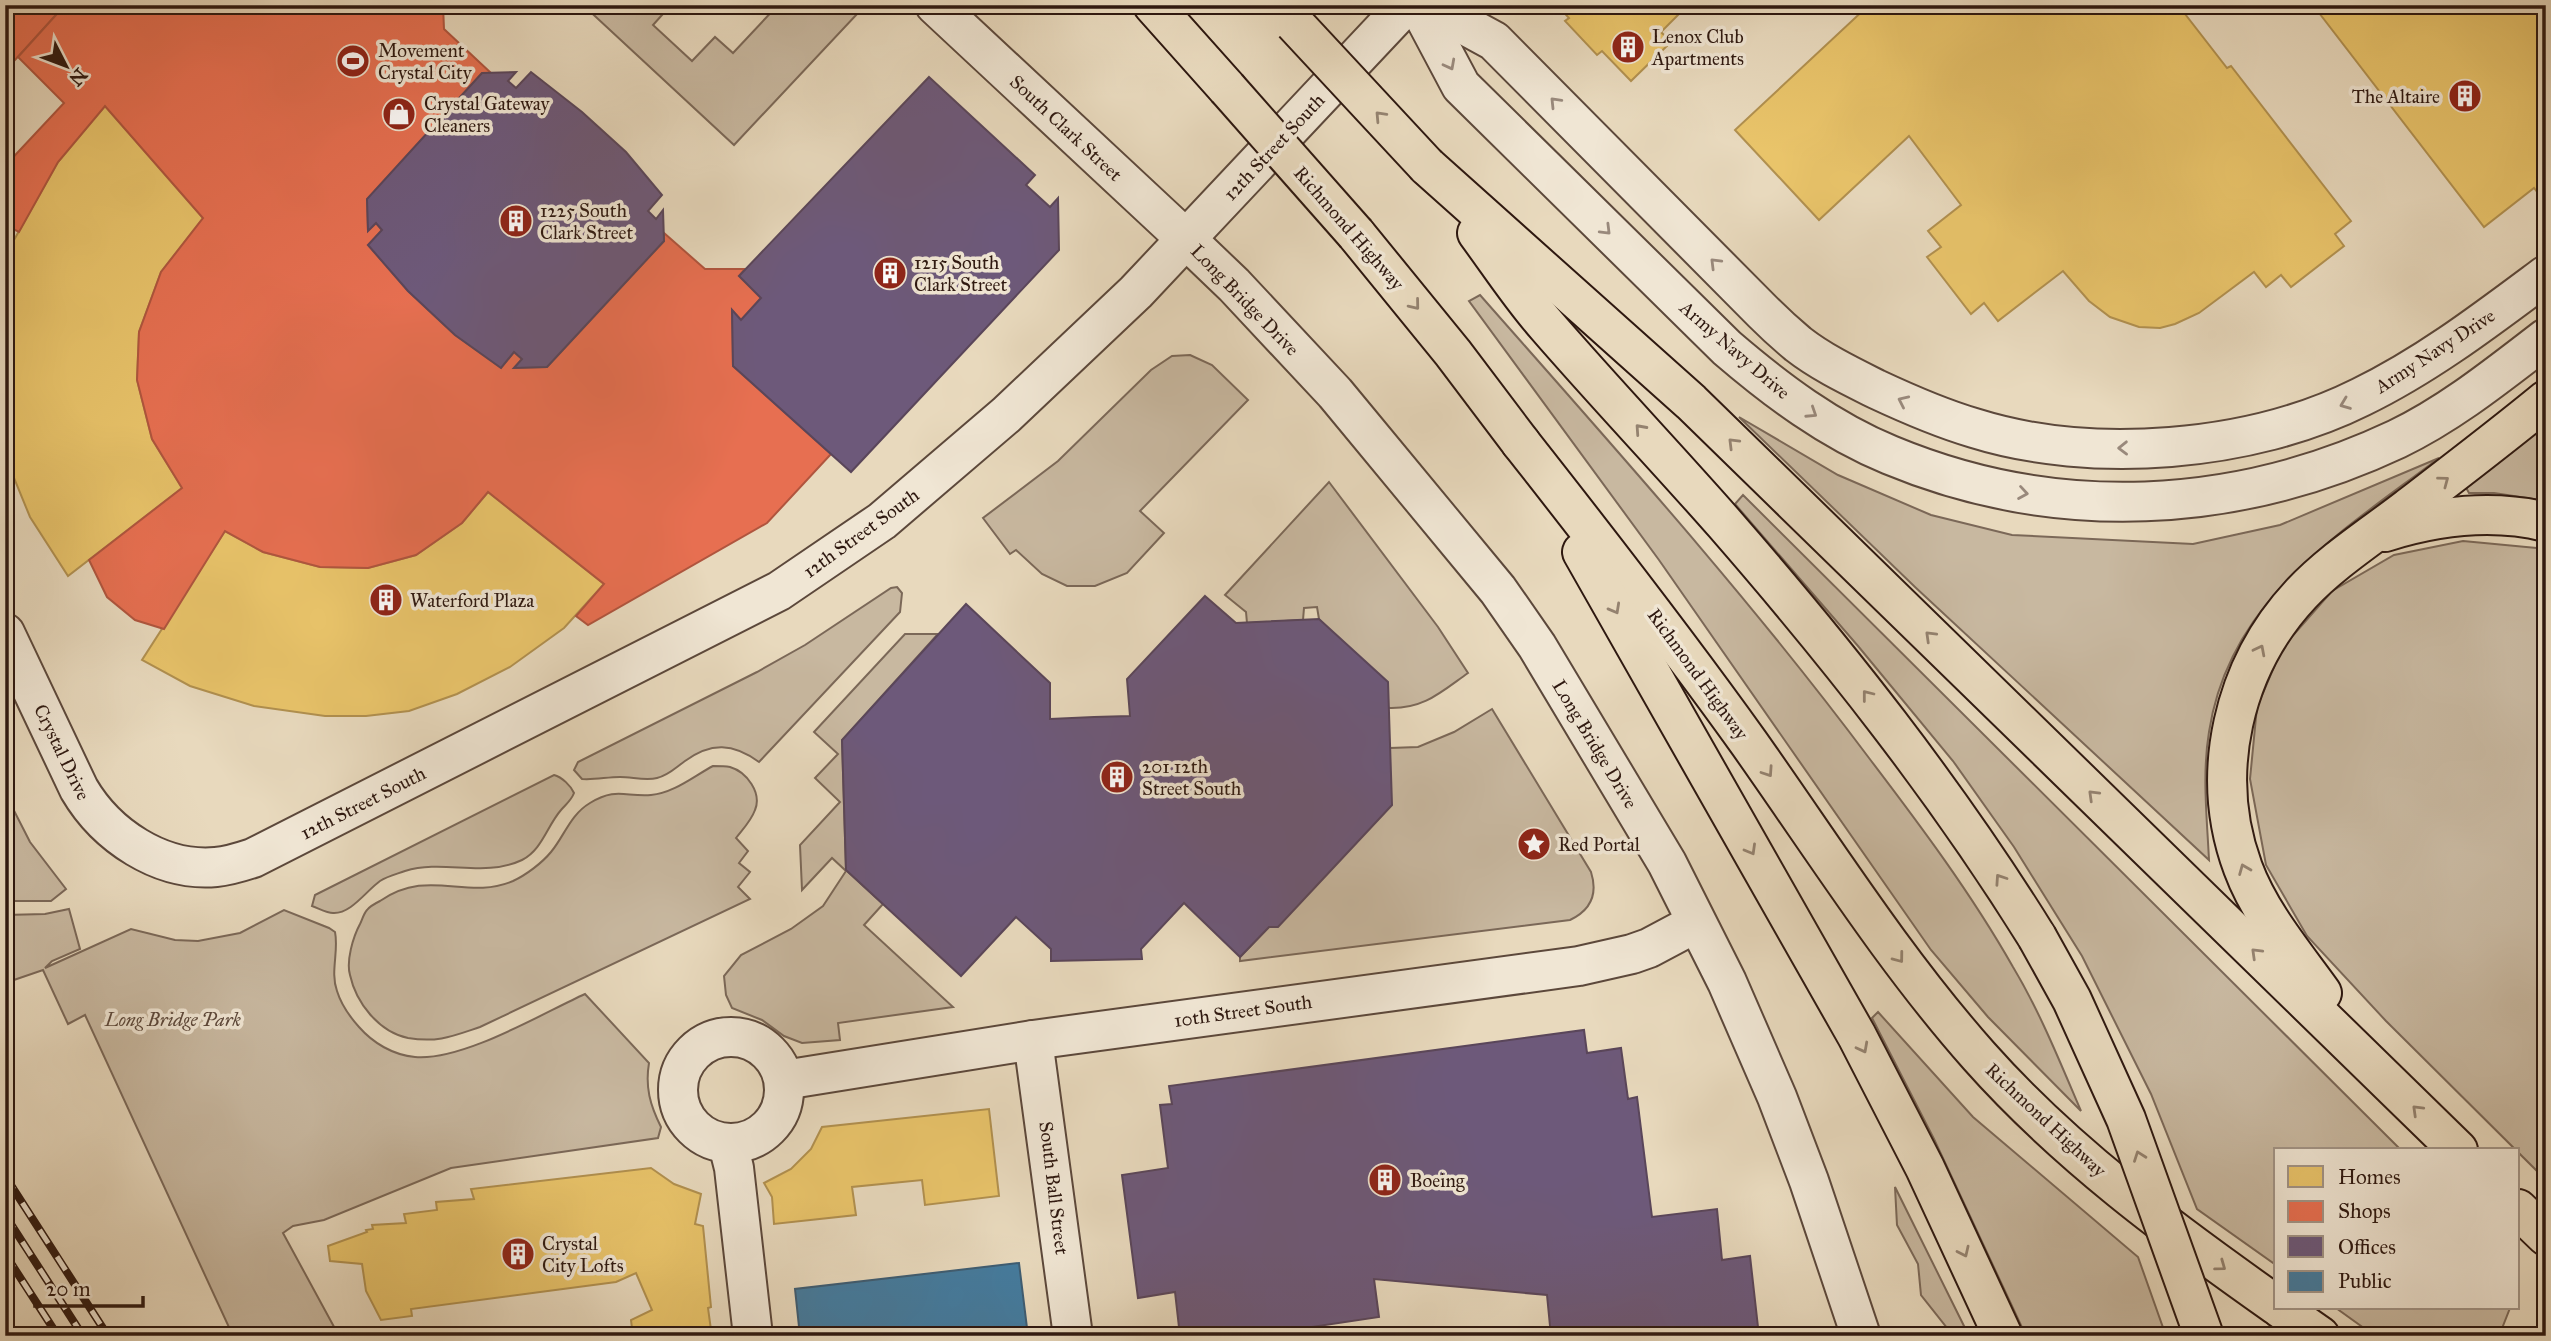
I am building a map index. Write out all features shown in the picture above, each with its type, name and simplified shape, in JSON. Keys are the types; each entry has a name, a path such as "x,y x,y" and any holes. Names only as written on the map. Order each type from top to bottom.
{"highway":[{"path":"1142,5 1188,44"},
{"name":"Richmond Highway","path":"1153,5 1356,234 1453,353 1704,680 1899,959 1981,1058 2071,1147 2123,1192 2274,1303"},
{"path":"1286,14 1427,166 1692,402 2456,1148"},
{"path":"1427,166 1545,324 1815,629 1889,722 1974,841 2037,937 2071,1000 2126,1119 2204,1336"},
{"path":"2376,1069 2258,899 2244,870 2227,805 2230,738 2236,706 2264,641 2302,593 2323,573 2546,400"},
{"path":"1521,443 1857,1036 1925,1168 2003,1336"},
{"path":"2370,537 2404,527 2466,516 2500,516 2546,522"},
{"path":"2520,1211 2546,1236"},
{"name":"Richmond Highway","path":"2284,1310 2320,1336"}],"street":[{"name":"12th Street South","path":"184,866 214,868 253,858 779,591 852,543 927,485 1006,415 1136,292 1406,5"},
{"name":"Army Navy Drive","path":"1418,5 1461,86 1679,303 1771,386 1830,424 1889,454 1952,477 2016,492 2081,501 2146,502 2212,497 2305,475 2400,438 2456,404 2546,338"},
{"name":"Army Navy Drive","path":"1428,5 1494,41 1799,345 1853,377 1912,406 1976,429 2040,443 2107,449 2170,447 2236,439 2290,425 2359,398 2417,367 2546,275"},
{"name":"South Clark Street","path":"940,10 1187,240"},
{"path":"1559,182 1597,144"},
{"name":"Long Bridge Drive","path":"1187,240 1234,285 1335,393 1498,590 1537,646 1667,863 1727,982 1777,1097 1809,1181 1861,1336"},
{"path":"1771,386 1799,345"},
{"path":"2290,425 2305,475"},
{"name":"Crystal Drive","path":"5,633 90,807 104,824 126,841 184,866"},
{"name":"10th Street South","path":"784,1080 1033,1040 1579,966 1632,954 1696,923"},
{"path":"720,1037 748,1039 768,1050 778,1064 784,1080 783,1100 777,1118 764,1132 747,1141 728,1144 711,1140 696,1131 685,1118 679,1102 678,1085 682,1068 691,1054 704,1043 720,1037"},
{"name":"South Ball Street","path":"1033,1040 1073,1336"},
{"path":"728,1144 734,1168 753,1336"}],"green space":[{"path":"583,5 671,5 653,25 692,61 715,37 733,53 778,5 850,5 858,13 734,145"},
{"path":"1480,295 1728,580 1823,698 1907,809 1962,886 2023,984 2081,1111 1988,1017 1931,950 1659,560 1469,301"},
{"path":"1190,355 1212,365 1248,400 1140,511 1164,533 1127,573 1095,586 1067,586 1042,574 1016,550 1010,554 983,518 1058,461 1151,370 1172,356"},
{"path":"1739,417 1838,475 1931,515 2012,535 2193,544 2280,525 2439,458 2364,514 2294,573 2264,607 2239,644 2221,685 2209,732 2205,780 2209,860 1915,587"},
{"path":"2546,418 2546,501 2494,493 2469,493 2464,484"},
{"path":"1329,482 1438,627 1468,673 1440,693 1412,706 1389,708 1319,619 1317,607 1304,608 1303,620 1247,623 1246,612 1225,595"},
{"path":"1743,495 2399,1148 2274,1148 2274,1264 2197,1209 2151,1094 2082,956 2014,847 1953,761 1735,504"},
{"path":"2463,541 2546,549 2546,1180 2520,1154 2520,1148 2514,1148 2386,1021 2307,936 2266,865 2250,779 2257,707 2282,648 2332,591 2394,555"},
{"path":"897,587 902,593 900,612 759,762 740,751 722,747 704,750 661,777 653,779 582,779 574,770 578,762 805,645 891,588"},
{"path":"905,634 938,634 842,740 846,870 883,904 864,925 953,1007 838,1023 840,1040 802,1043 784,1036 762,1020 732,1008 726,995 724,976 741,955 791,929 823,906 846,871 832,858 802,890 800,845 840,802 815,778 838,754 814,732"},
{"path":"1492,709 1591,872 1593,894 1583,911 1570,920 1240,961 1240,957 1269,927 1278,926 1390,748 1418,747 1454,732"},
{"path":"713,766 728,767 742,773 755,790 755,810 736,838 748,851 739,863 750,872 738,887 750,899 480,1027 453,1036 428,1040 397,1035 378,1023 363,1006 353,986 349,963 355,935 371,906 398,891 415,886 479,888 513,881 547,856 573,819 590,803 614,794 659,794 676,788"},
{"path":"554,775 566,782 574,793 535,850 522,860 493,868 434,867 405,871 380,881 346,910 331,913 312,906 315,895"},
{"path":"5,793 30,842 66,889 51,901 5,901"},
{"name":"Long Bridge Park","path":"69,909 80,949 52,961 45,968 131,929 175,940 198,941 240,933 284,910 329,928 335,932 336,939 335,984 346,1010 371,1038 391,1051 407,1056 434,1056 456,1052 525,1024 585,994 649,1063 649,1096 661,1127 658,1138 451,1168 324,1220 293,1226 283,1233 339,1336 233,1336 85,1015 68,1024 43,970 5,983 5,915 45,914"},
{"path":"1878,1012 1973,1117 2138,1257 2166,1336 2026,1336 1934,1139 1872,1018"},
{"path":"1895,1187 1969,1336 1949,1336 1947,1328 1921,1295 1918,1264 1897,1225"},
{"path":"2339,1310 2509,1310 2499,1336 2375,1336"}],"building: Homes":[{"name":"Lenox Club Apartments","path":"1557,5 1688,5 1661,32 1671,42 1631,81 1602,51 1597,55 1565,21 1569,18"},
{"path":"1869,5 2178,5 2227,68 2231,66 2351,221 2335,234 2344,246 2291,287 2281,275 2266,287 2254,272 2199,313 2160,328 2139,327 2110,317 2089,301 2063,271 1998,321 1984,303 1971,314 1927,257 1941,247 1928,231 1961,205 1909,136 1819,220 1735,130"},
{"name":"The Altaire","path":"2313,5 2546,5 2546,195 2542,198 2534,188 2484,227"},
{"path":"105,106 203,218 161,272 139,332 137,380 152,439 182,488 68,576 30,517 5,456 5,268 14,240 58,162"},
{"name":"Waterford Plaza","path":"488,492 604,584 564,628 510,667 457,694 409,711 366,716 325,716 254,706 190,686 142,660 225,531 263,552 320,567 368,568 416,555 462,523"},
{"path":"989,1109 999,1196 925,1205 922,1180 852,1187 856,1215 774,1224 772,1197 764,1183 791,1169 811,1149 822,1127"},
{"name":"Crystal City Lofts","path":"651,1168 674,1184 701,1194 695,1224 703,1226 711,1307 708,1308 711,1330 715,1329 716,1336 633,1336 631,1320 652,1310 636,1273 616,1282 411,1309 412,1316 381,1320 366,1291 362,1264 330,1261 328,1246 367,1232 366,1230 373,1229 372,1225 406,1223 404,1214 437,1210 436,1202 474,1199 471,1189"}],"building: Shops":[{"path":"5,5 65,5 5,71"},
{"path":"65,5 443,5 444,29 491,73 482,73 367,199 368,231 376,223 382,230 368,245 408,291 455,335 501,368 514,352 522,359 514,368 547,367 664,241 664,233 705,269 745,269 739,276 761,298 741,320 732,310 733,366 831,454 767,523 588,625 576,616 604,584 488,492 462,523 416,555 368,568 320,567 263,552 225,531 164,629 135,620 107,597 89,560 182,488 152,439 137,380 139,332 161,272 203,218 105,106 58,162 19,232 5,225 5,166 64,103 18,57"}],"building: Offices":[{"name":"1225 South Clark Street","path":"516,72 508,81 516,88 531,72 582,112 626,152 662,195 648,211 656,219 663,210 664,241 547,367 514,368 522,359 514,352 501,368 455,335 408,291 368,245 382,230 376,223 368,231 367,199 482,73"},
{"name":"1215 South Clark Street","path":"929,77 1035,175 1026,185 1050,207 1058,198 1059,250 851,472 733,366 732,310 741,320 761,298 739,276"},
{"name":"201 12th Street South","path":"1205,596 1236,623 1319,619 1388,682 1392,805 1278,927 1269,927 1240,957 1184,903 1141,949 1142,959 1051,961 1051,949 1016,917 961,976 846,870 842,740 966,604 1050,683 1050,719 1130,716 1127,679"},
{"name":"Boeing","path":"1584,1030 1587,1053 1621,1048 1628,1099 1637,1097 1652,1217 1717,1209 1722,1260 1750,1256 1759,1336 1551,1336 1547,1295 1374,1279 1379,1317 1251,1336 1180,1336 1175,1292 1138,1298 1122,1175 1168,1168 1160,1105 1172,1104 1169,1086"}],"building: Public":[{"path":"1019,1263 1028,1336 800,1336 795,1289"}],"railway":[{"path":"5,1176 108,1336"},
{"path":"5,1215 83,1336"},
{"path":"5,1254 58,1336"}],"place":[{"name":"Lenox Club Apartments","path":"1628,47"},
{"name":"Movement Crystal City","path":"353,61"},
{"name":"The Altaire","path":"2465,96"},
{"name":"Crystal Gateway Cleaners","path":"399,114"},
{"name":"1225 South Clark Street","path":"516,221"},
{"name":"1215 South Clark Street","path":"890,273"},
{"name":"Waterford Plaza","path":"386,600"},
{"name":"201 12th Street South","path":"1117,777"},
{"name":"Red Portal","path":"1534,844"},
{"name":"Boeing","path":"1385,1180"},
{"name":"Crystal City Lofts","path":"518,1254"}]}
